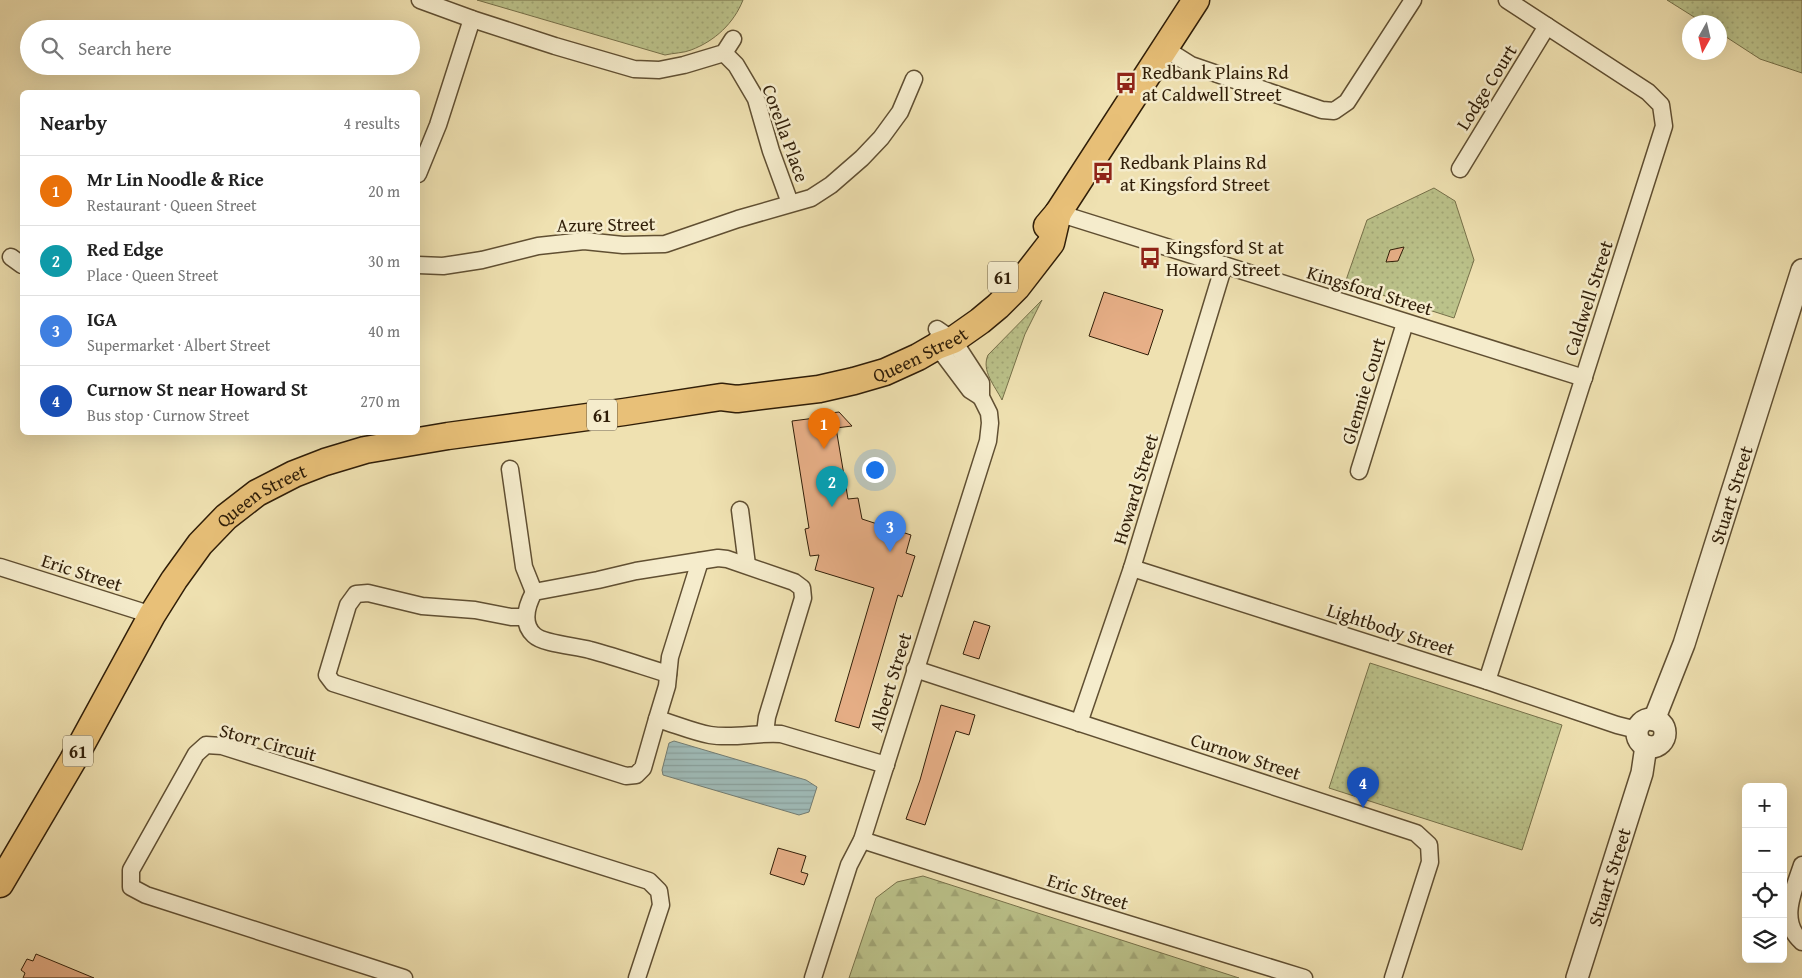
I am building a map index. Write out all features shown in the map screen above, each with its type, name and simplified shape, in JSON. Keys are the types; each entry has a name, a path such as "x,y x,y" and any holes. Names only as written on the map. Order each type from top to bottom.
{"main road":[{"name":"61","path":"1164,48 1196,0"},
{"name":"Queen Street","path":"0,884 73,760 152,616 174,580 200,544 226,517 257,493 294,474 371,440 448,436 721,397 736,388 846,370 942,338 980,321 1017,286 1050,242 1058,213 1164,48"}],"street":[{"path":"420,0 472,19 438,126 420,169"},
{"path":"1164,48 1191,65 1322,110 1334,110 1347,102 1413,0"},
{"name":"Caldwell Street","path":"1487,681 1664,126 1661,105 1648,92 1507,0"},
{"name":"Corella Place","path":"472,19 634,69 659,70 684,65 729,46 736,65 756,99 771,151 790,203"},
{"name":"Lodge Court","path":"1460,169 1547,26"},
{"name":"Azure Street","path":"420,264 443,266 482,260 538,246 584,241 623,245 665,244 790,203 811,198 831,185 862,158 881,138 900,112 914,79"},
{"name":"Kingsford Street","path":"1058,213 1584,378"},
{"name":"Howard Street","path":"1079,723 1132,568 1224,265"},
{"name":"Stuart Street","path":"1577,978 1642,773 1646,732 1684,644 1802,270"},
{"name":"Glennie Court","path":"1359,471 1406,322"},
{"name":"Albert Street","path":"813,978 849,865 862,840 988,441 989,413 981,397 981,383 942,338"},
{"path":"510,469 524,567 534,592"},
{"path":"740,510 747,565"},
{"path":"668,674 587,649 572,648 535,636 528,627 526,617 527,603 534,592 636,571 700,561 727,559 794,582 802,588 803,598 767,717 764,733"},
{"path":"526,617 511,617 474,610 422,606 368,593 356,594 348,605 327,675 333,683 626,776 636,775 643,768 658,719 670,657 700,561"},
{"name":"Eric Street","path":"0,567 152,616"},
{"name":"Lightbody Street","path":"1132,568 1487,681 1617,725 1646,732"},
{"name":"Curnow Street","path":"915,669 1416,833 1429,846 1430,862 1393,978"},
{"path":"658,719 711,735 751,736 764,733 781,734 886,765"},
{"name":"Storr Circuit","path":"404,978 146,895 131,887 131,870 196,754 206,745 222,746 650,881 660,891 661,905 637,978"},
{"name":"Eric Street","path":"862,840 1304,978"},
{"path":"1802,865 1789,907 1789,924 1795,936 1802,942"}],"green space":[{"path":"477,0 743,0 729,24 708,42 685,52 665,55"},
{"path":"1667,0 1802,0 1802,73 1760,59 1727,38 1727,15 1691,15"},
{"path":"1434,188 1455,201 1474,260 1454,318 1345,283 1367,220"},
{"path":"1042,300 1025,334 1002,400 986,367 988,355"},
{"path":"1370,663 1562,725 1522,850 1329,788"},
{"path":"923,876 1239,978 849,978 876,898 897,882"}],"water":[{"path":"674,741 806,780 817,787 809,812 799,815 663,775 662,770 669,743"}],"building":[{"path":"1404,247 1398,261 1386,262 1390,250"},
{"path":"1104,292 1163,310 1148,355 1089,336"},
{"path":"839,412 852,426 836,428 848,499 858,498 862,519 911,535 906,553 915,556 902,597 898,595 859,728 835,721 874,588 815,570 819,555 810,556 805,529 809,528 792,421 823,417 823,414"},
{"path":"974,621 990,626 979,659 963,654"},
{"path":"941,705 975,715 969,735 956,731 925,825 906,819 920,780"},
{"path":"778,848 806,856 801,872 808,874 804,885 770,874"},
{"path":"36,954 94,978 23,978 25,973 21,970 27,959 33,961"}],"place":[{"name":"Redbank Plains Rd at Caldwell Street","path":"1126,83"},
{"name":"Redbank Plains Rd at Kingsford Street","path":"1103,173"},
{"name":"Kingsford St at Howard Street","path":"1150,258"},
{"name":"Mr Lin Noodle & Rice","path":"824,449"},
{"name":"Red Edge","path":"832,507"},
{"name":"IGA","path":"890,552"},
{"name":"Curnow St near Howard St","path":"1363,808"}]}
